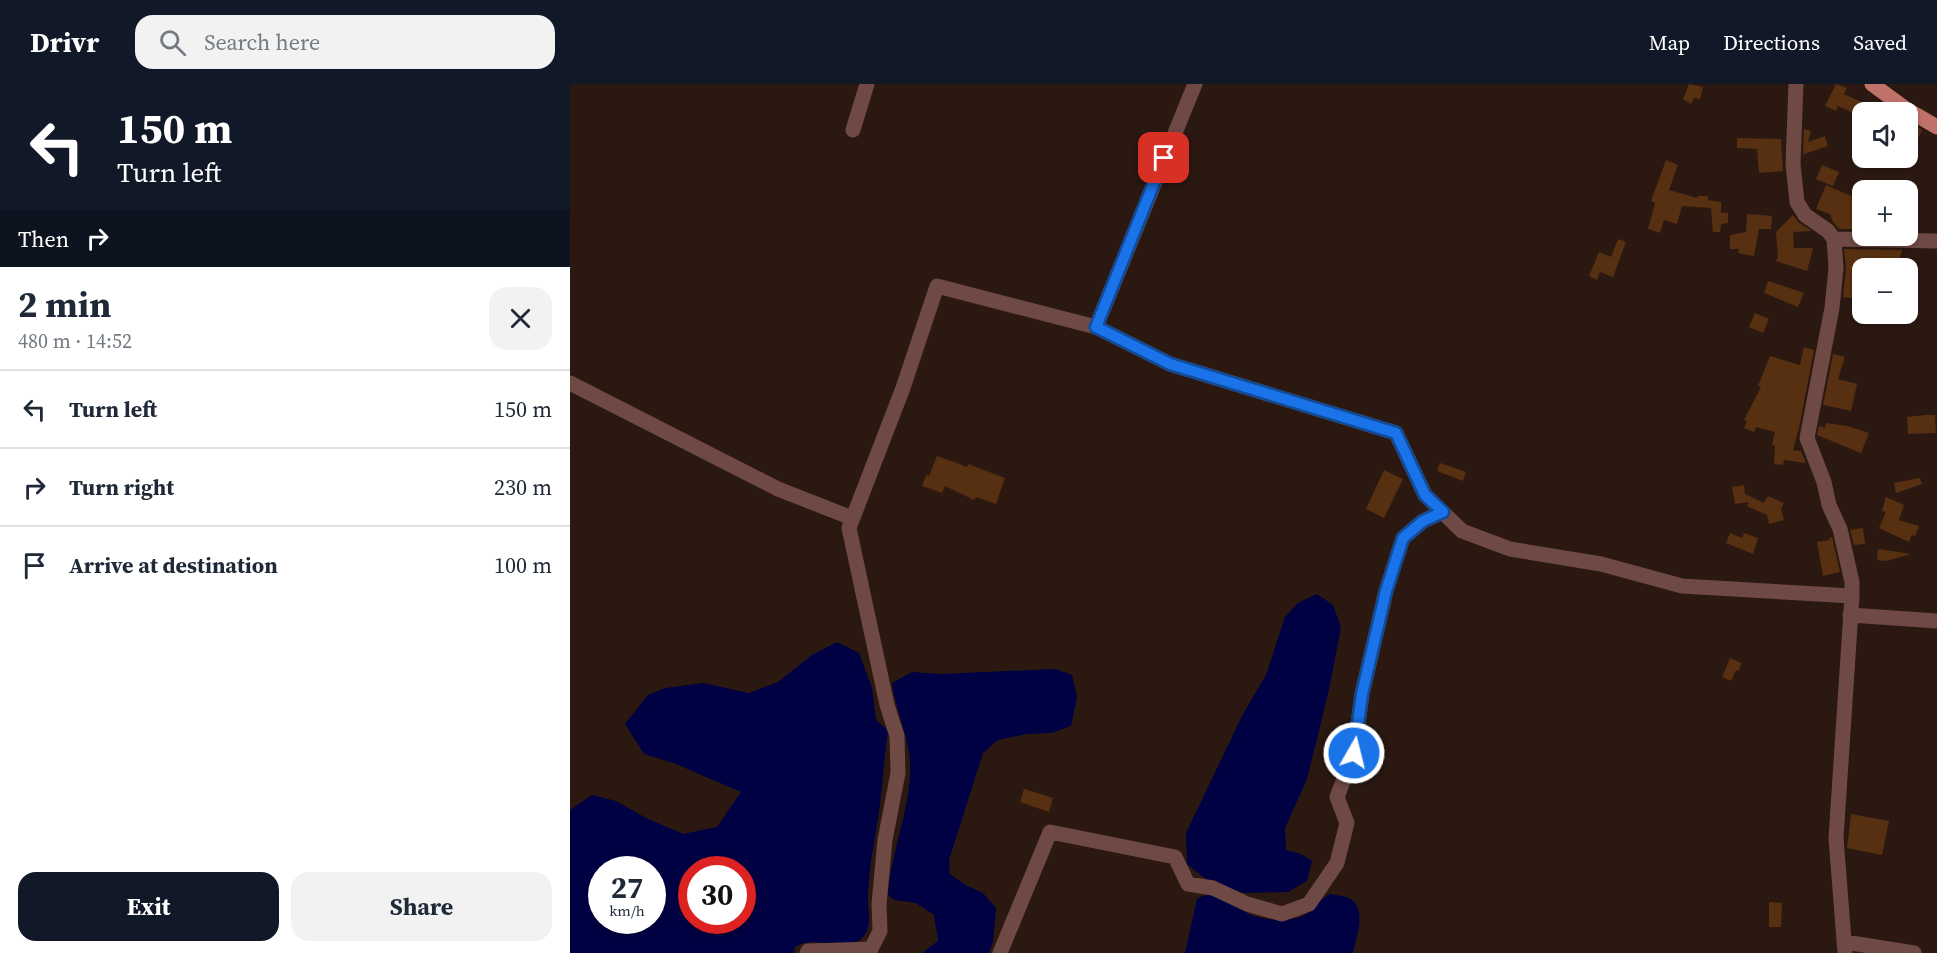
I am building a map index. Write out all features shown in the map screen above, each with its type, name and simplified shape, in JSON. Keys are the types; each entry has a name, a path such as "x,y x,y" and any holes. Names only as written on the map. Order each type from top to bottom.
{"main road":[{"path":"1872,84 1906,109 1937,127"}],"street":[{"path":"853,130 867,84"},
{"path":"1096,327 1195,84"},
{"path":"1796,84 1793,164 1797,202 1806,215 1834,238 1836,268 1832,308 1807,438 1824,482 1829,505 1840,529 1852,582 1836,838 1845,947 1914,953"},
{"path":"1834,238 1937,241"},
{"path":"807,953 808,951 871,949 880,931 879,904 885,840 898,773 897,736 887,705 849,528 903,388 937,286 1096,327 1170,364 1396,433 1425,495 1462,531 1509,549 1601,564 1682,586 1851,596"},
{"path":"570,383 778,489 852,518"},
{"path":"1000,953 1050,832 1174,857 1188,884 1213,888 1247,904 1282,914 1309,904 1337,863 1347,824 1337,797 1354,753 1362,694 1386,591 1403,538 1423,521 1443,512"},
{"path":"1850,615 1937,621"}],"shaded area":[{"path":"1317,594 1333,605 1341,627 1329,690 1307,779 1285,828 1286,850 1301,854 1312,861 1307,881 1288,892 1244,893 1207,880 1187,864 1186,833 1243,714 1266,675 1285,617 1298,603"},
{"path":"837,642 859,653 872,688 876,720 888,731 870,872 869,924 865,934 853,943 803,943 795,947 794,953 570,953 570,810 592,795 616,801 646,818 683,834 717,827 741,792 676,764 644,754 625,724 648,695 665,688 703,683 749,693 778,682 812,655"},
{"path":"1055,669 1072,675 1077,697 1071,726 1051,733 1027,734 998,740 983,753 949,860 950,874 983,893 996,908 993,942 989,953 922,953 938,941 934,915 916,903 894,900 888,895 910,779 908,744 892,683 912,672 941,674"},
{"path":"1330,894 1349,898 1358,909 1359,924 1353,953 1185,953 1197,899 1204,896 1218,897 1256,917 1280,920 1302,916"}],"building":[{"path":"1689,84 1703,87 1700,99 1694,98 1691,104 1683,99"},
{"path":"1836,84 1847,88 1844,94 1861,102 1852,102 1852,112 1838,106 1836,111 1825,106"},
{"path":"1804,129 1811,131 1808,142 1825,136 1828,146 1804,154 1803,159"},
{"path":"1737,138 1781,139 1783,171 1759,173 1757,149 1737,148"},
{"path":"1666,160 1678,165 1669,190 1697,198 1708,196 1708,200 1721,202 1721,213 1728,213 1728,223 1721,224 1720,232 1713,232 1711,208 1682,206 1677,224 1664,220 1660,233 1648,229 1655,203 1651,201"},
{"path":"1822,165 1839,172 1833,186 1816,179"},
{"path":"1826,185 1852,196 1852,229 1839,229 1830,214 1816,209"},
{"path":"1747,214 1772,216 1771,229 1759,229 1754,256 1738,253 1739,249 1730,249 1730,235 1746,232"},
{"path":"1793,215 1799,223 1812,231 1793,232 1794,248 1813,248 1807,271 1776,261 1778,257 1776,232"},
{"path":"1618,239 1626,242 1613,277 1600,272 1597,280 1589,276 1599,252 1611,257"},
{"path":"1844,249 1902,250 1900,258 1852,258 1852,298 1843,297 1846,269"},
{"path":"1768,281 1804,293 1798,307 1764,293"},
{"path":"1755,313 1769,319 1763,333 1749,327"},
{"path":"1804,347 1814,350 1793,450 1801,451 1806,463 1784,460 1783,465 1774,464 1775,446 1772,445 1775,432 1756,427 1754,432 1744,428 1747,421 1744,420 1761,387 1758,386 1770,356 1800,365"},
{"path":"1833,354 1845,357 1838,379 1857,384 1851,411 1823,405"},
{"path":"1935,415 1936,433 1908,434 1907,417"},
{"path":"1826,423 1847,426 1869,433 1861,453 1817,435 1819,426 1825,428"},
{"path":"937,456 967,467 968,464 1005,478 996,504 976,497 974,500 945,486 942,493 922,486"},
{"path":"1440,463 1466,472 1463,481 1437,471"},
{"path":"1384,470 1403,479 1384,518 1366,509"},
{"path":"1920,478 1922,484 1896,493 1894,483"},
{"path":"1744,485 1745,494 1764,503 1768,496 1784,503 1781,509 1784,520 1769,524 1767,515 1747,506 1749,502 1735,504 1732,487"},
{"path":"1886,497 1904,505 1899,520 1919,526 1915,536 1912,535 1909,542 1879,528 1886,512 1882,511"},
{"path":"1863,528 1865,544 1854,545 1850,530"},
{"path":"1730,533 1742,538 1744,533 1758,538 1753,554 1726,543"},
{"path":"1832,537 1840,572 1823,576 1817,542 1830,540 1829,538"},
{"path":"1878,549 1911,554 1886,561 1877,560"},
{"path":"1730,658 1741,663 1739,671 1736,670 1731,681 1722,677"},
{"path":"1024,789 1053,798 1049,812 1020,802"},
{"path":"1851,814 1889,821 1882,855 1847,848"},
{"path":"1769,902 1782,903 1781,927 1769,927"}],"route":[{"path":"1164,158 1096,327 1170,364 1396,433 1425,495 1443,512 1423,521 1403,538 1386,591 1362,694 1354,753"}]}
